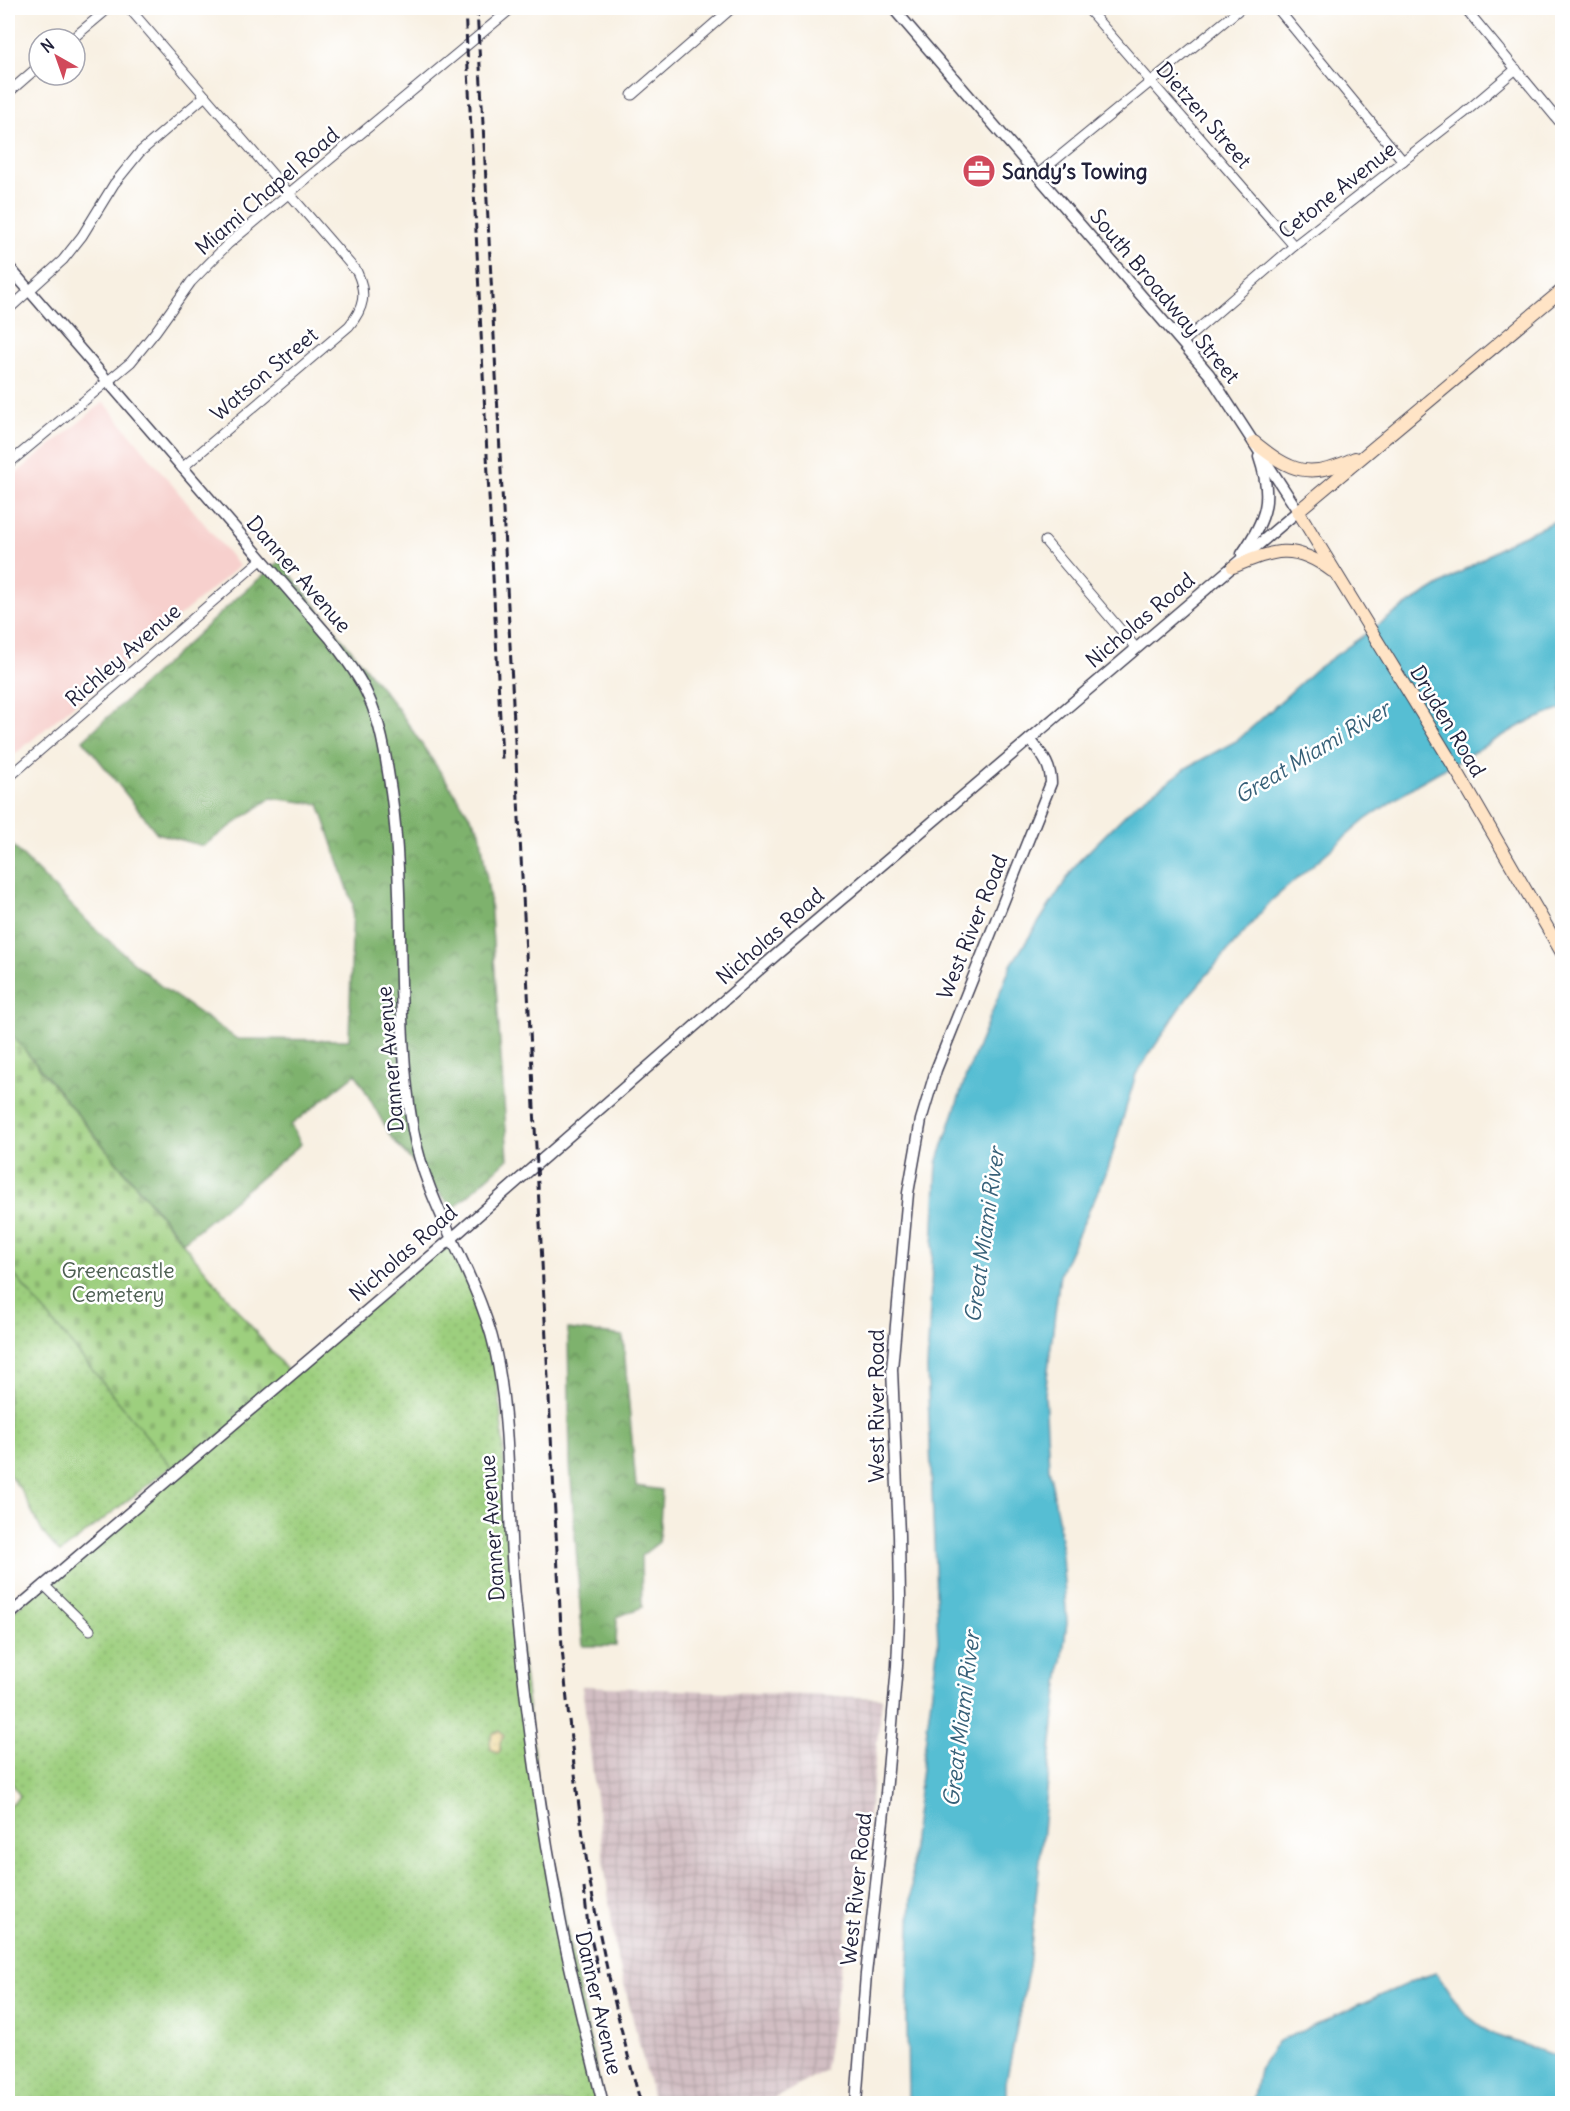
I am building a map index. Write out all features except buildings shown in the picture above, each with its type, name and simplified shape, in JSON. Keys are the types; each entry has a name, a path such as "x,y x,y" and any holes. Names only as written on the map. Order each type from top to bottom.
{"main road":[{"name":"Nicholas Road","path":"1298,511 1563,290"},
{"path":"1254,442 1276,460 1297,470 1308,471 1333,466 1369,451"},
{"name":"Dryden Road","path":"1298,511 1563,953"},
{"path":"1233,567 1257,557 1293,551 1309,555 1338,576"}],"street":[{"path":"86,27 109,8"},
{"path":"129,8 289,194"},
{"name":"Miami Chapel Road","path":"8,464 141,352 203,269 228,244 512,8"},
{"path":"632,95 732,8"},
{"name":"South Broadway Street","path":"893,8 1183,342 1220,388 1298,511"},
{"name":"Dietzen Street","path":"1087,8 1294,246"},
{"path":"1038,174 1241,8"},
{"path":"1277,8 1403,160"},
{"path":"1465,8 1563,125"},
{"name":"Cetone Avenue","path":"1183,342 1294,246 1463,114 1516,69"},
{"path":"8,93 27,76"},
{"path":"8,310 50,274 73,248 128,165 153,139 204,96"},
{"name":"Watson Street","path":"182,468 358,316 362,303 361,282 357,272 289,194"},
{"name":"Danner Avenue","path":"8,266 342,654 362,684 378,720 392,795 398,858 408,1096 421,1162 432,1196 481,1301 499,1368 504,1413 514,1592 539,1796 560,1920 603,2103"},
{"path":"1233,567 1252,540 1267,506 1268,493 1263,468 1254,442"},
{"name":"Nicholas Road","path":"8,1616 451,1239 776,956 1298,511"},
{"path":"1045,542 1136,648"},
{"name":"Richley Avenue","path":"8,778 261,560"},
{"name":"West River Road","path":"856,2103 867,1964 897,1666 900,1599 899,1535 892,1369 908,1193 920,1126 936,1070 1051,783 1046,758 1030,739"},
{"path":"44,1585 90,1630"}],"shaded area":[{"path":"104,402 239,566 8,760 8,480"},
{"path":"582,1686 882,1698 871,1799 850,1907 825,2070 776,2098 757,2104 654,2103 615,1948"}],"green space":[{"path":"280,561 398,709 480,831 490,900 508,1159 453,1209 391,1137 356,1074 291,1125 301,1144 183,1242 8,1030 8,841 92,926 162,987 237,1039 349,1040 353,904 319,804 271,798 203,846 157,833 83,740"},
{"name":"Greencastle Cemetery","path":"8,1030 291,1375 176,1472 8,1267"},
{"path":"451,1239 496,1351 514,1592 539,1796 603,2103 8,2103 8,1807 20,1796 8,1776 8,1616"},
{"path":"8,1267 172,1466 60,1553 43,1533 21,1490 8,1473"},
{"path":"568,1329 623,1336 636,1486 662,1490 659,1542 641,1556 642,1607 617,1617 616,1646 583,1646 570,1464"}],"sand":[{"path":"499,1731 504,1736 500,1742 500,1751 497,1753 491,1749 490,1742 492,1734"}],"water":[{"name":"Great Miami River","path":"1562,518 1562,709 1525,723 1419,783 1365,820 1271,901 1187,998 1136,1074 1108,1169 1060,1274 1045,1394 1049,1468 1060,1530 1067,1622 1054,1723 1029,1966 1006,2082 1006,2103 908,2104 907,2019 913,1838 938,1643 927,1369 937,1163 966,1076 1011,965 1077,863 1136,804 1188,767 1238,740 1315,670 1401,609 1511,541"},
{"path":"1436,1973 1465,2014 1490,2033 1562,2058 1562,2103 1253,2103 1259,2069 1277,2042"}],"railway":[{"path":"465,8 502,759"},
{"path":"477,8 562,1648 589,1876 612,1990 641,2104"},
{"path":"584,1888 588,1926 599,1973"}],"place":[{"name":"Sandy’s Towing","path":"979,171"}]}
